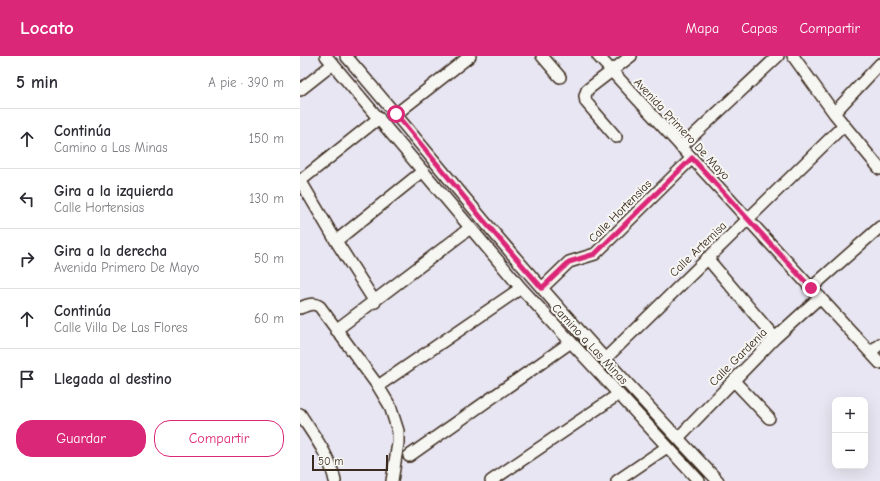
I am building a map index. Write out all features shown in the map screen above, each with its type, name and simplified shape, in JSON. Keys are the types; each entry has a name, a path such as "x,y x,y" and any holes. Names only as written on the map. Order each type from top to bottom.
{"street":[{"name":"Camino a Las Minas","path":"346,56 542,288 605,359 718,481"},
{"path":"542,56 560,77"},
{"name":"Avenida Primero De Mayo","path":"598,56 880,363"},
{"path":"616,137 586,102 586,99 588,90 631,56"},
{"path":"681,147 778,56"},
{"path":"793,56 834,113 880,169"},
{"path":"396,114 468,57"},
{"name":"Camino a Las Minas","path":"330,60 521,288 699,481"},
{"path":"300,90 330,60"},
{"path":"834,113 880,64"},
{"path":"375,302 336,241 300,180 379,118"},
{"name":"Calle Artemisa","path":"605,359 844,125"},
{"name":"Calle Hortensias","path":"542,288 569,262 595,254 692,158"},
{"path":"336,241 423,171"},
{"path":"811,288 880,227"},
{"path":"336,330 375,302 470,228"},
{"path":"707,258 775,338"},
{"path":"378,386 521,288"},
{"name":"Calle Gardenia","path":"678,438 775,338 820,298"},
{"path":"300,308 315,304 320,307 378,386 390,406 398,431 398,443 392,481"},
{"path":"409,456 571,342"},
{"path":"871,352 880,344"},
{"path":"734,380 769,418"},
{"path":"491,481 619,394"},
{"path":"300,414 327,456 333,469 335,481"},
{"path":"617,481 667,446"}],"route":[{"path":"396,114 484,221 542,288 569,262 595,254 692,158 811,288"}]}
